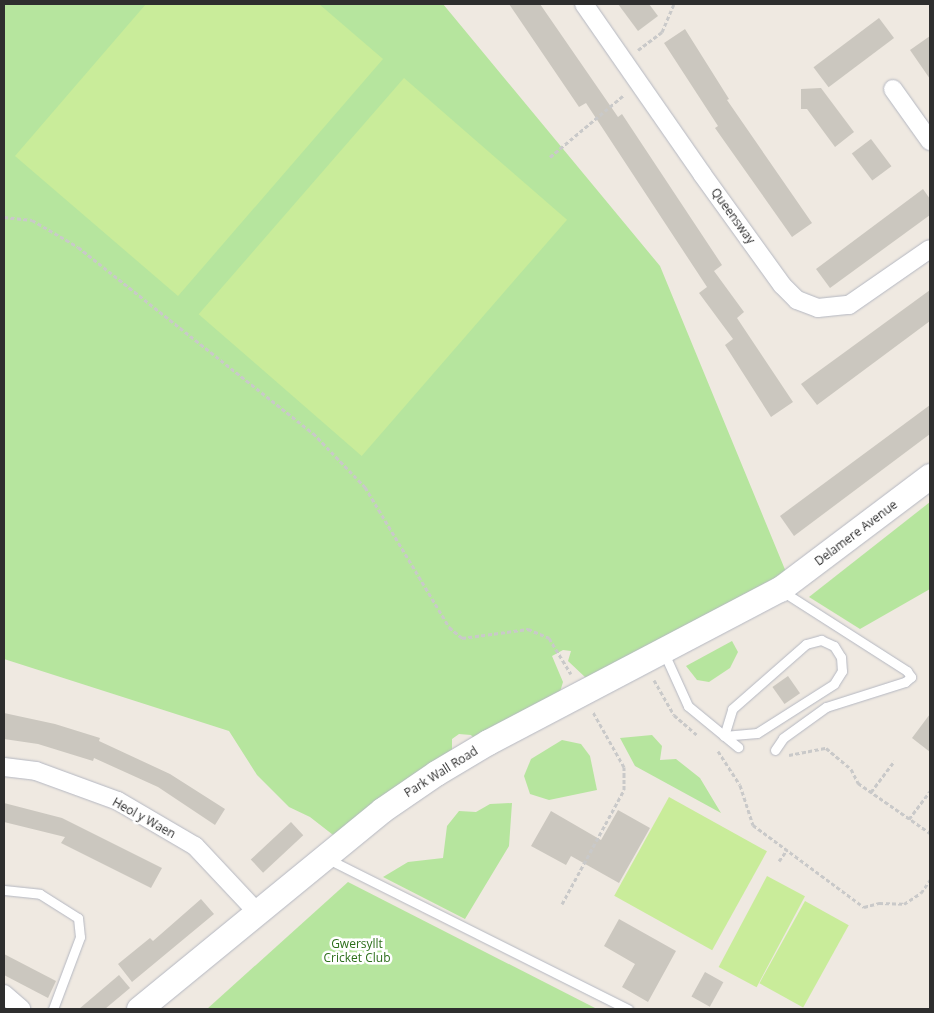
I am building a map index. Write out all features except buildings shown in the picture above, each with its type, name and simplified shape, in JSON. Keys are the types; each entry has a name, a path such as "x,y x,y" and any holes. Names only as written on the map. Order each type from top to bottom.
{"street":[{"name":"Queensway","path":"584,4 782,285 807,306 829,309 859,302 930,249"},
{"path":"893,89 930,141"},
{"name":"Delamere Avenue","path":"780,589 930,476"},
{"name":"Park Wall Road","path":"139,1009 382,810 436,773 653,655 780,589"},
{"name":"Heol y Waen","path":"4,767 36,772 118,801 195,846 258,913"},
{"path":"4,994 21,1009"}],"lane":[{"path":"776,750 784,738 826,707 905,682 911,677 907,670 780,589"},
{"path":"821,640 838,651 842,671 834,684 757,733 724,736 732,709 806,644 821,640"},
{"path":"653,655 688,706 738,747"},
{"path":"324,857 628,1009"},
{"path":"4,890 40,894 78,918 80,937 53,1009"}],"path":[{"path":"624,60 662,32 674,4"},
{"path":"550,157 639,82"},
{"path":"4,217 32,220 78,247 313,433 365,487 449,627 462,638 528,629 549,638 583,693 624,767 624,790 562,904"},
{"path":"653,655 674,714 702,739"},
{"path":"784,756 826,748 851,769 858,783 930,833"},
{"path":"716,749 740,785 754,824 864,907 880,903 904,904 921,893 930,880"},
{"path":"871,792 894,761"},
{"path":"909,818 930,791"},
{"path":"779,861 788,850"}],"green space":[{"path":"4,4 443,4 660,266 786,572 586,678 568,661 571,651 563,650 552,656 563,682 560,692 478,743 471,735 459,734 452,739 452,758 337,838 310,817 289,807 257,775 229,731 4,659"},
{"path":"146,4 319,4 383,59 178,296 15,156"},
{"path":"404,78 567,220 362,456 199,314"},
{"path":"930,502 930,589 860,629 809,597"},
{"path":"732,641 738,652 730,668 709,682 697,680 686,666"},
{"path":"652,735 662,746 660,760 676,759 700,778 721,813 635,766 620,738"},
{"path":"562,740 581,744 590,756 597,790 549,800 530,794 524,776 531,759"},
{"path":"669,797 767,851 712,950 614,896"},
{"path":"512,803 509,846 465,919 383,877 408,862 443,858 447,826 459,811 476,812 490,804"},
{"path":"767,876 805,896 757,987 719,967"},
{"name":"Gwersyllt Cricket Club","path":"348,882 597,1009 207,1009"},
{"path":"805,901 849,925 803,1007 759,983"}]}
